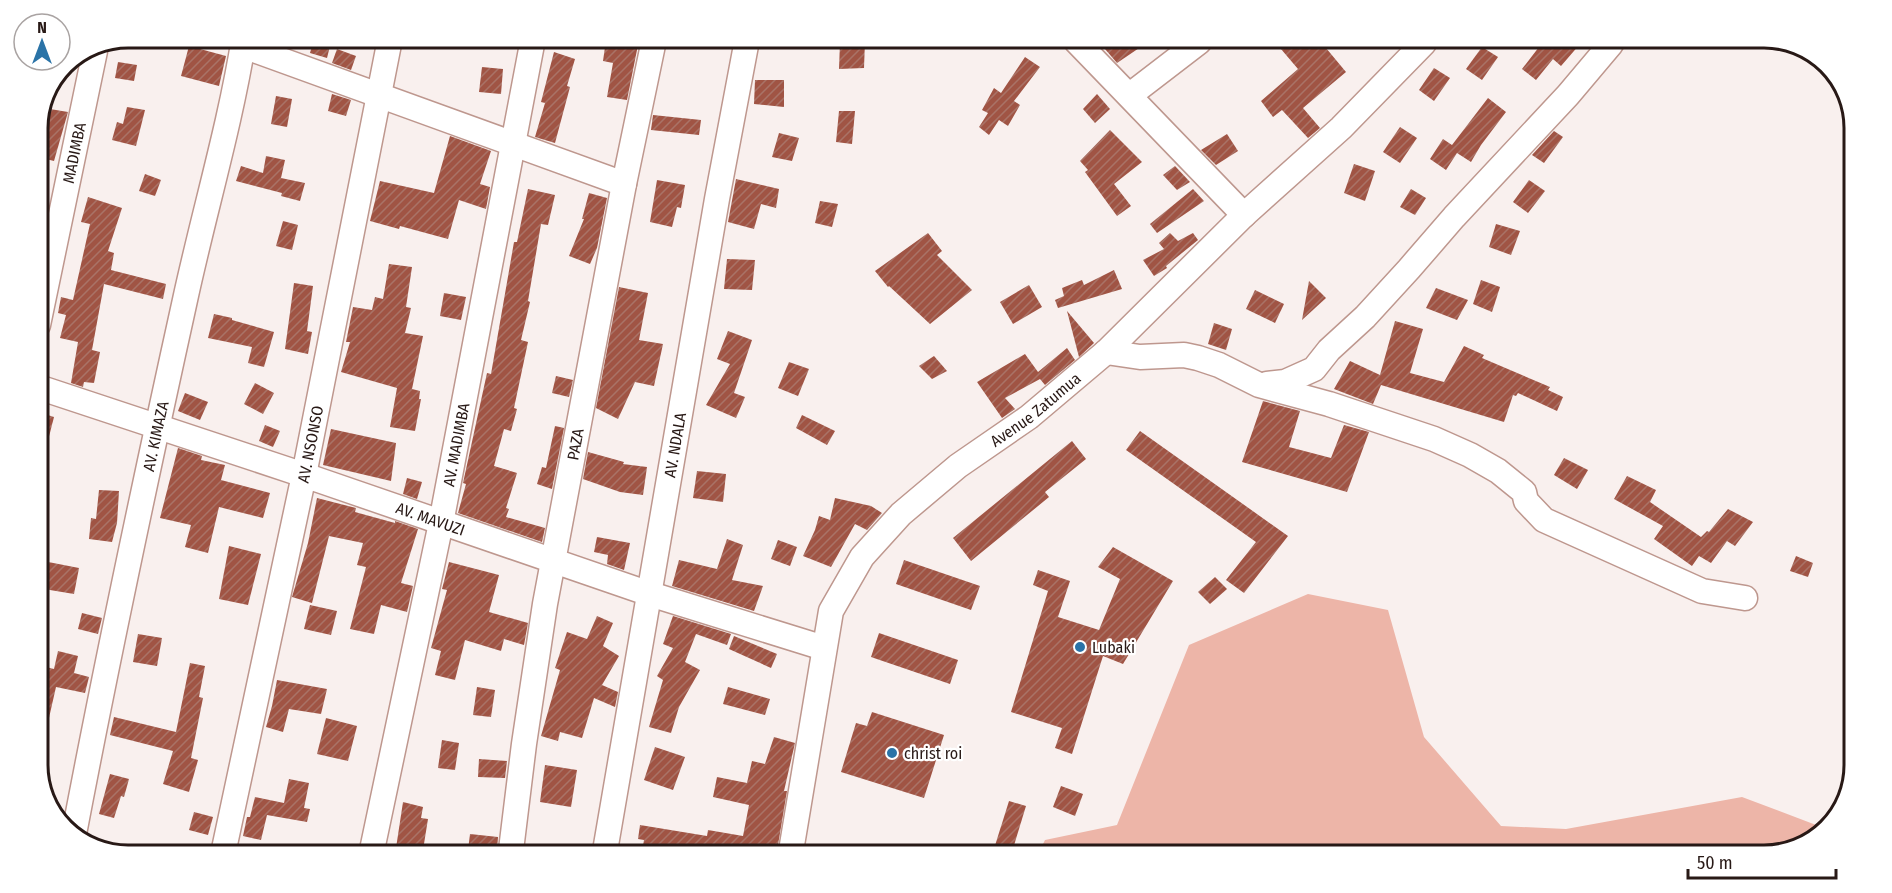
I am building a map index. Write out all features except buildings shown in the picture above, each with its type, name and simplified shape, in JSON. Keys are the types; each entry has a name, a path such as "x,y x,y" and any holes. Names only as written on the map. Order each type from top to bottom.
{"street":[{"name":"AV. KIMAZA","path":"76,826 114,628 157,426 243,48"},
{"path":"259,48 379,96 624,184"},
{"name":"AV. NSONSO","path":"225,845 304,475 388,48"},
{"name":"AV. MADIMBA","path":"373,845 441,523 531,48"},
{"name":"PAZA","path":"512,845 545,604 624,184 652,48"},
{"name":"AV. NDALA","path":"606,845 717,199 745,48"},
{"path":"1080,48 1130,95 1244,215"},
{"path":"1130,95 1191,48"},
{"name":"Avenue Zatumua","path":"792,845 831,611 862,557 901,514 958,466 1029,417 1106,352 1244,215 1341,128 1419,48"},
{"path":"1259,385 1285,382 1314,369 1329,350 1365,317 1408,270 1454,217 1568,95 1608,48"},
{"name":"MADIMBA","path":"48,277 94,55"},
{"path":"1106,352 1140,357 1184,355 1219,365 1259,385 1329,404 1434,439 1498,471 1524,492 1526,501 1544,520 1702,591 1745,598"},
{"name":"AV. MAVUZI","path":"48,390 304,475 650,594 825,648"}],"shaded area":[{"path":"1308,594 1388,610 1424,737 1501,826 1566,829 1742,797 1817,825 1809,832 1790,841 1764,845 1042,845 1045,840 1117,825 1189,645"}],"place":[{"name":"Lubaki","path":"1080,647"},
{"name":"christ roi","path":"892,753"}]}
